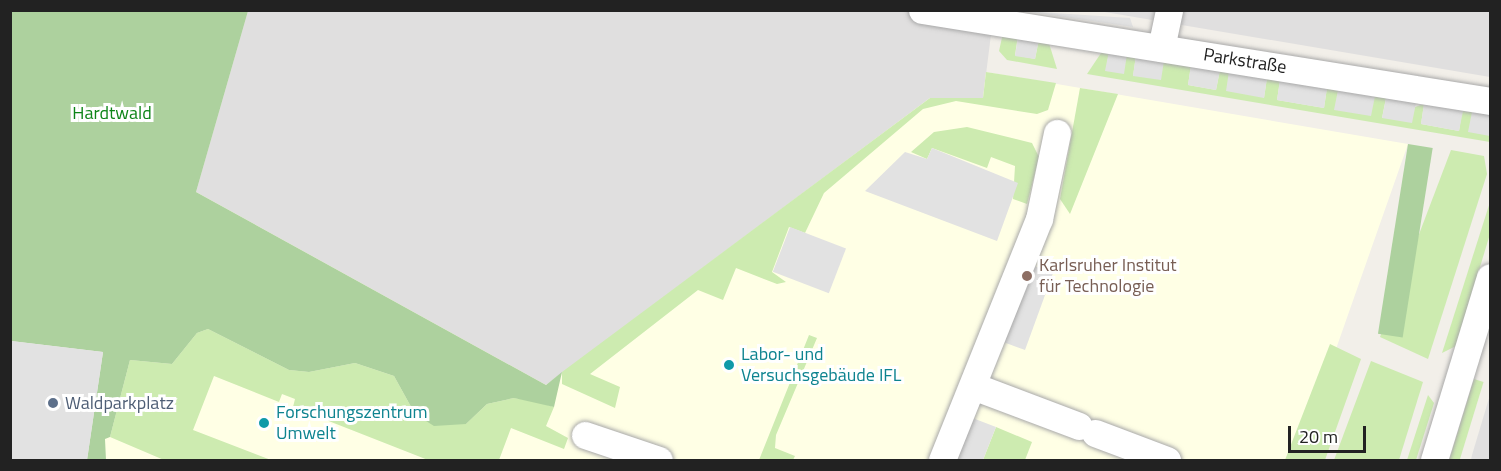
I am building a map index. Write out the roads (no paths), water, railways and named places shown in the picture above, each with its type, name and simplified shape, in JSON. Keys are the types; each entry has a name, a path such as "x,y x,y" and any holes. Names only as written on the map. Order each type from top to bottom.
{"street":[{"name":"Parkstraße","path":"922,10 1491,101"},
{"path":"1161,48 1169,10"},
{"path":"942,460 1040,219 1057,134"},
{"path":"1434,460 1491,277"},
{"path":"973,386 1167,460"},
{"path":"585,435 659,460"}],"place":[{"name":"Karlsruher Institut für Technologie","path":"1027,276"},
{"name":"Labor- und Versuchsgebäude IFL","path":"729,365"},
{"name":"Waldparkplatz","path":"53,403"},
{"name":"Forschungszentrum Umwelt","path":"264,423"}],"park label":[{"name":"Hardtwald","path":"112,113"}]}
